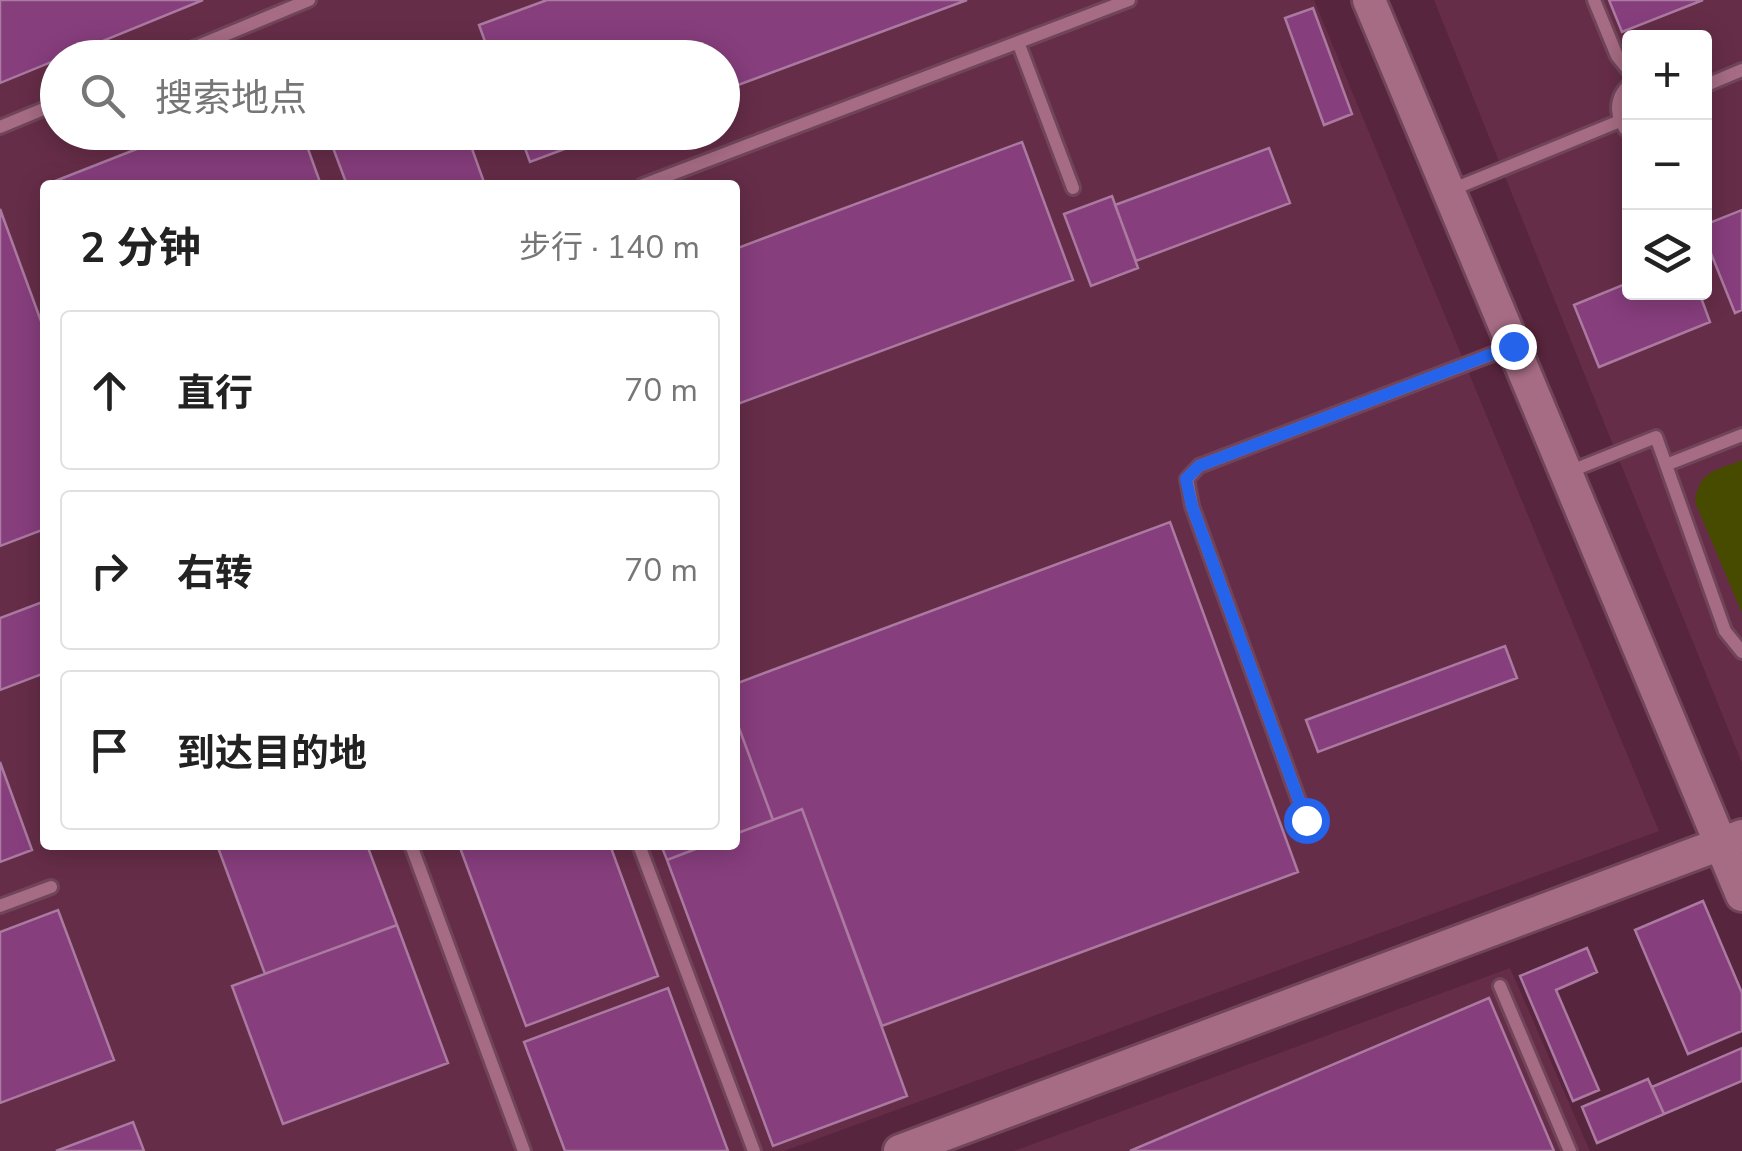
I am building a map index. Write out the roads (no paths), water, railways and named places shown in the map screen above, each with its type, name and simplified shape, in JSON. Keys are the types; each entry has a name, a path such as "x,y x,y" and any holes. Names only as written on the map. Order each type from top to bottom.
{"street":[{"path":"1369,0 1566,473 1731,839 1742,895"},
{"path":"900,1151 1731,839"}],"lane":[{"path":"212,40 309,0"},
{"path":"740,148 1130,0"},
{"path":"1594,0 1622,61"},
{"path":"1018,42 1073,188"},
{"path":"1712,83 1742,70"},
{"path":"1622,94 1618,99 1622,124"},
{"path":"0,127 40,110"},
{"path":"1448,191 1620,121"},
{"path":"656,180 735,150"},
{"path":"1306,820 1192,506 1186,479 1199,466 1513,346"},
{"path":"1666,464 1742,434"},
{"path":"1566,473 1656,437 1726,631 1742,652"},
{"path":"413,850 524,1151"},
{"path":"641,850 754,1151"},
{"path":"0,906 51,887"},
{"path":"1500,986 1570,1151"}]}
